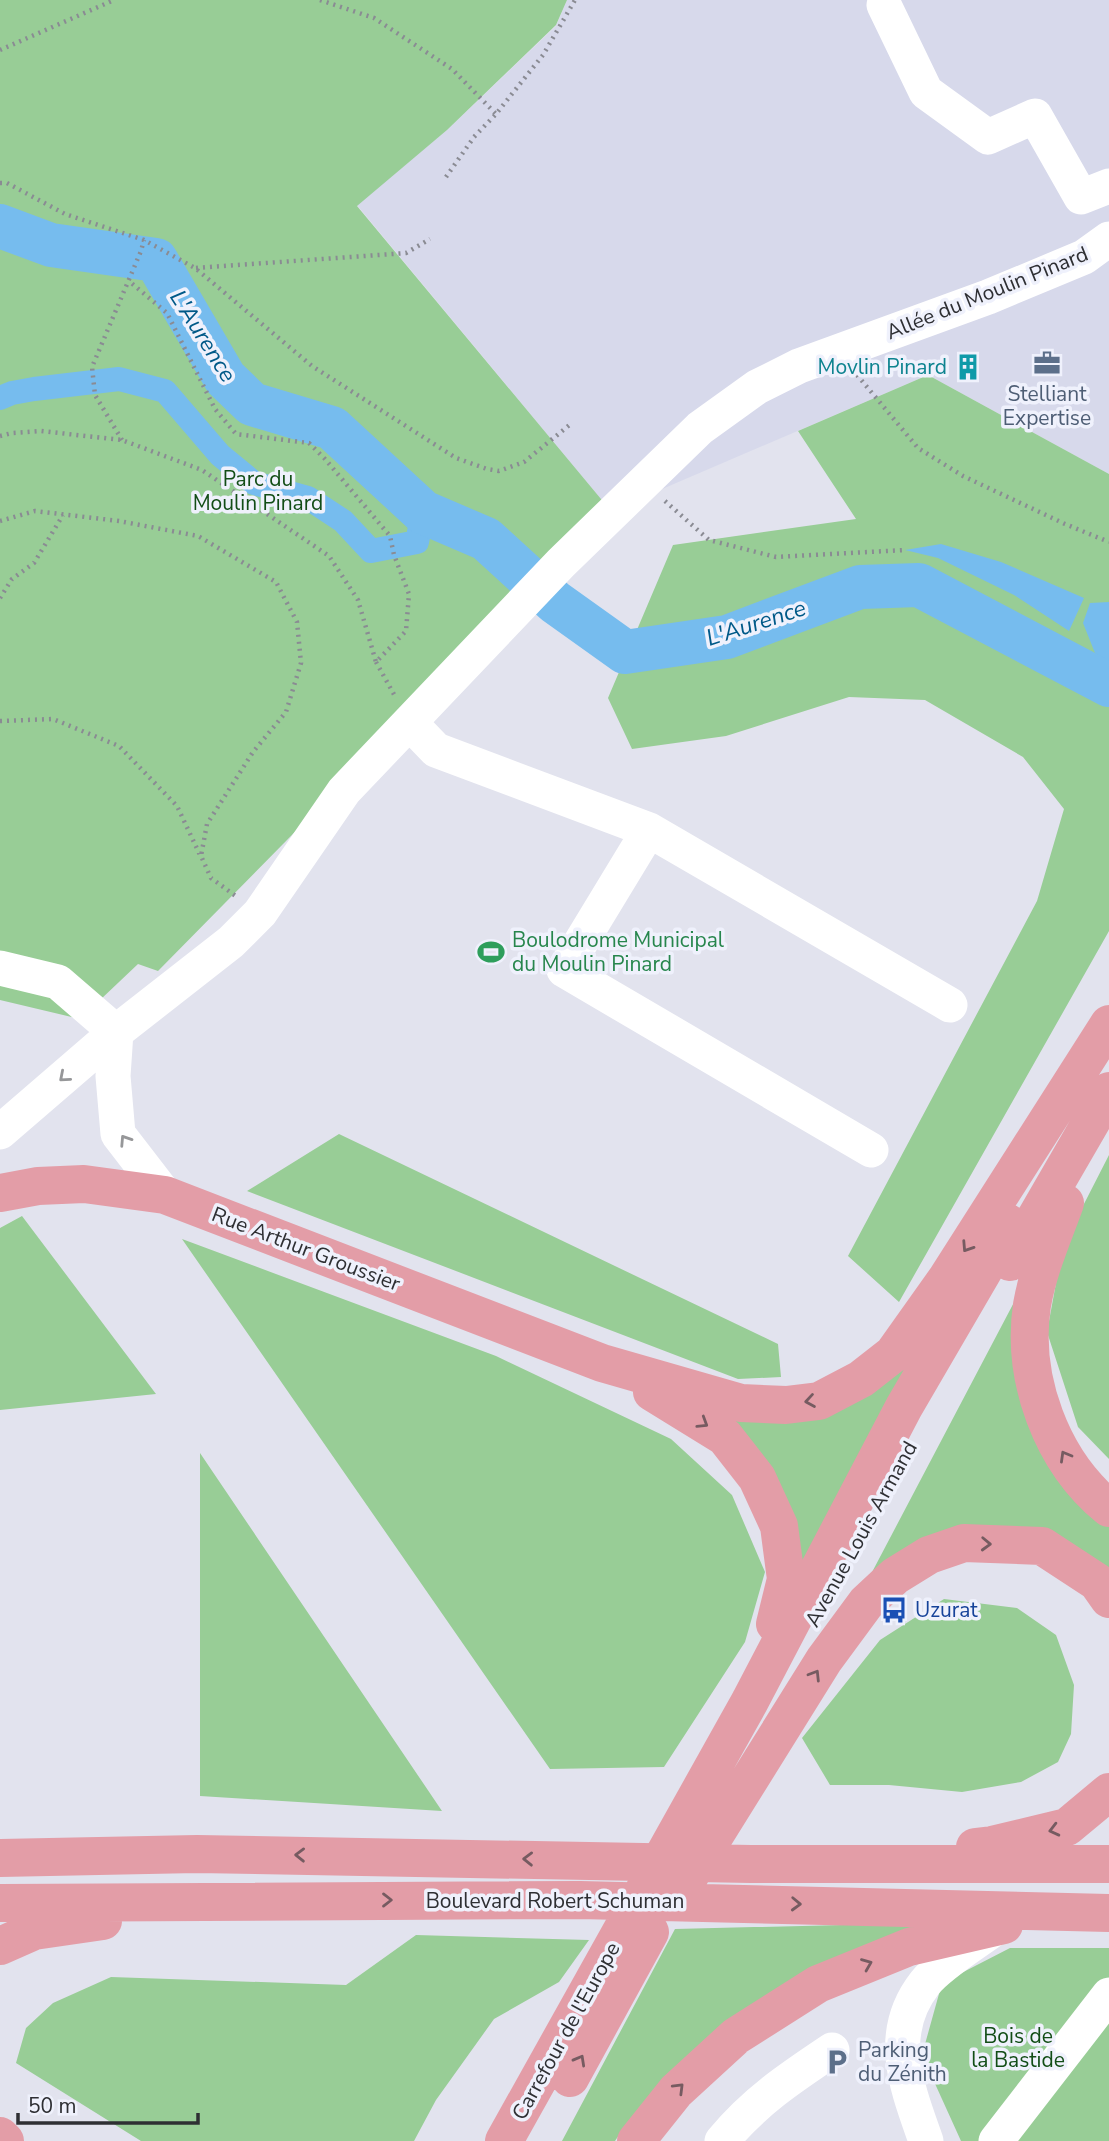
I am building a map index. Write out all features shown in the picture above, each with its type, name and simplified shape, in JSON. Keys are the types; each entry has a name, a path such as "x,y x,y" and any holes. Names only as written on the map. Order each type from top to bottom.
{"main road":[{"path":"602,1363 741,1403 786,1405 819,1401 861,1379 893,1354 947,1278 1109,1025"},
{"name":"Avenue Louis Armand","path":"750,1700 904,1407 985,1268 1109,1025"},
{"path":"1103,1102 1040,1272 1032,1307 1031,1349 1036,1389 1049,1428 1070,1466 1109,1508"},
{"name":"Avenue Louis Armand","path":"624,1983 812,1625 1032,1222 1103,1102"},
{"name":"Rue Arthur Groussier","path":"0,1193 38,1186 83,1184 165,1195 602,1363"},
{"path":"602,1363 725,1437 757,1478 779,1527 786,1579 773,1633 750,1700"},
{"path":"624,1983 824,1660 866,1603 895,1576 929,1555 964,1544 1042,1546 1097,1582 1109,1599"},
{"name":"Carrefour de l'Europe","path":"504,2141 750,1700"},
{"path":"768,1864 992,1845 1067,1827 1109,1792"},
{"path":"0,1835 197,1854"},
{"name":"Boulevard Robert Schuman","path":"0,1858 197,1854 768,1864 1109,1864"},
{"path":"0,1945 34,1931 247,1900"},
{"name":"Boulevard Robert Schuman","path":"0,1903 580,1900 1109,1913"},
{"path":"636,2141 676,2091 736,2036 818,1984 909,1947 1000,1925 1109,1920"},
{"name":"Carrefour de l'Europe","path":"535,2141 624,1983"},
{"path":"0,2136 5,2141"}],"street":[{"path":"884,5 926,92 988,137 1035,116 1081,197 1109,186"},
{"name":"Allée du Moulin Pinard","path":"0,1132 116,1032 231,942 260,914 344,791 561,563 700,428 757,387 799,366 1012,287 1084,257 1109,239"},
{"path":"410,723 436,750 649,830 950,1005"},
{"path":"649,830 564,970 871,1150"},
{"path":"0,968 58,982 116,1032 113,1076 118,1134 165,1195"},
{"path":"926,2141 909,2094 901,2051 907,2014 925,1982 1000,1925"},
{"path":"996,2141 1109,1995"},
{"path":"722,2141 740,2119 777,2086 832,2050"}],"path":[{"path":"0,50 114,0"},
{"path":"320,0 374,18 430,54 452,69 496,114"},
{"path":"446,177 474,137 543,55 575,0"},
{"path":"0,183 6,183 65,214 144,240 195,268 312,366 456,458 487,470 499,471 524,462 572,423"},
{"path":"195,268 406,253 430,239"},
{"path":"122,440 95,395 92,367 144,240"},
{"path":"129,281 167,313 215,409 236,434 309,443 326,459 390,536 394,555 409,594 406,631 376,662"},
{"path":"839,352 918,449 963,477 1109,541"},
{"path":"0,436 41,431 122,440 202,470 329,555 358,600 376,662 410,723"},
{"path":"643,481 709,540 776,556 905,550"},
{"path":"0,521 35,511 119,521 198,536 276,582 297,622 302,663 286,712 253,752 206,824 201,856"},
{"path":"0,598 12,579 34,563 63,515"},
{"path":"0,721 53,719 119,747 177,806 211,878 260,914"}],"shaded area":[{"path":"567,0 1109,0 1109,474 928,375 611,511 357,205 447,130 556,26"}],"green space":[{"name":"Parc du Moulin Pinard","path":"0,0 567,0 556,25 447,130 357,206 611,511 158,971 138,964 80,1019 0,1000"},
{"path":"928,375 1109,474 1109,931 899,1302 848,1256 1037,901 1064,809 1023,757 925,700 849,697 726,736 632,749 608,698 673,545 856,519 798,431"},
{"path":"339,1134 778,1344 781,1377 738,1379 247,1191"},
{"path":"1109,1155 1109,1459 1078,1427 1047,1332 1063,1245"},
{"path":"22,1216 156,1394 0,1410 0,1228"},
{"path":"182,1239 496,1356 671,1439 732,1495 765,1572 745,1642 664,1767 550,1769"},
{"path":"1021,1289 1019,1348 1109,1515 1109,1578 1046,1536 870,1576"},
{"path":"937,1312 795,1577 711,1409 786,1419"},
{"path":"200,1453 442,1811 200,1796"},
{"path":"944,1599 1017,1608 1056,1635 1074,1685 1071,1734 1058,1762 1021,1782 962,1792 889,1785 830,1785 802,1738 880,1640"},
{"path":"923,1923 619,2135 615,2141 562,2141 675,1929"},
{"path":"416,1935 589,1940 559,1982 494,2019 436,2100 414,2141 141,2141 16,2063 26,2028 53,2003 111,1977 346,1985"},
{"name":"Bois de la Bastide","path":"1010,1948 1109,1948 1109,2141 961,2141 922,2055 942,1983"}],"water":[{"path":"941,544 1001,562 1084,598 1069,631 1014,595 938,558 905,550"},
{"path":"1109,602 1109,662 1095,653 1083,623 1090,603"}],"waterway":[{"name":"L'Aurence","path":"0,226 51,245 156,260 225,378 252,404 332,428 423,512 486,539 555,602 625,652 727,637 860,587 919,585 1109,685"},
{"name":"L'Aurence","path":"0,398 34,389 119,379 165,391 220,455 254,483 308,498 343,521 371,551 417,542 423,512"}],"place":[{"name":"Stelliant Expertise","path":"1047,363"},
{"name":"Movlin Pinard","path":"968,367"},
{"name":"Boulodrome Municipal du Moulin Pinard","path":"491,952"},
{"name":"Uzurat","path":"894,1610"},
{"name":"Parking du Zénith","path":"837,2062"}]}
